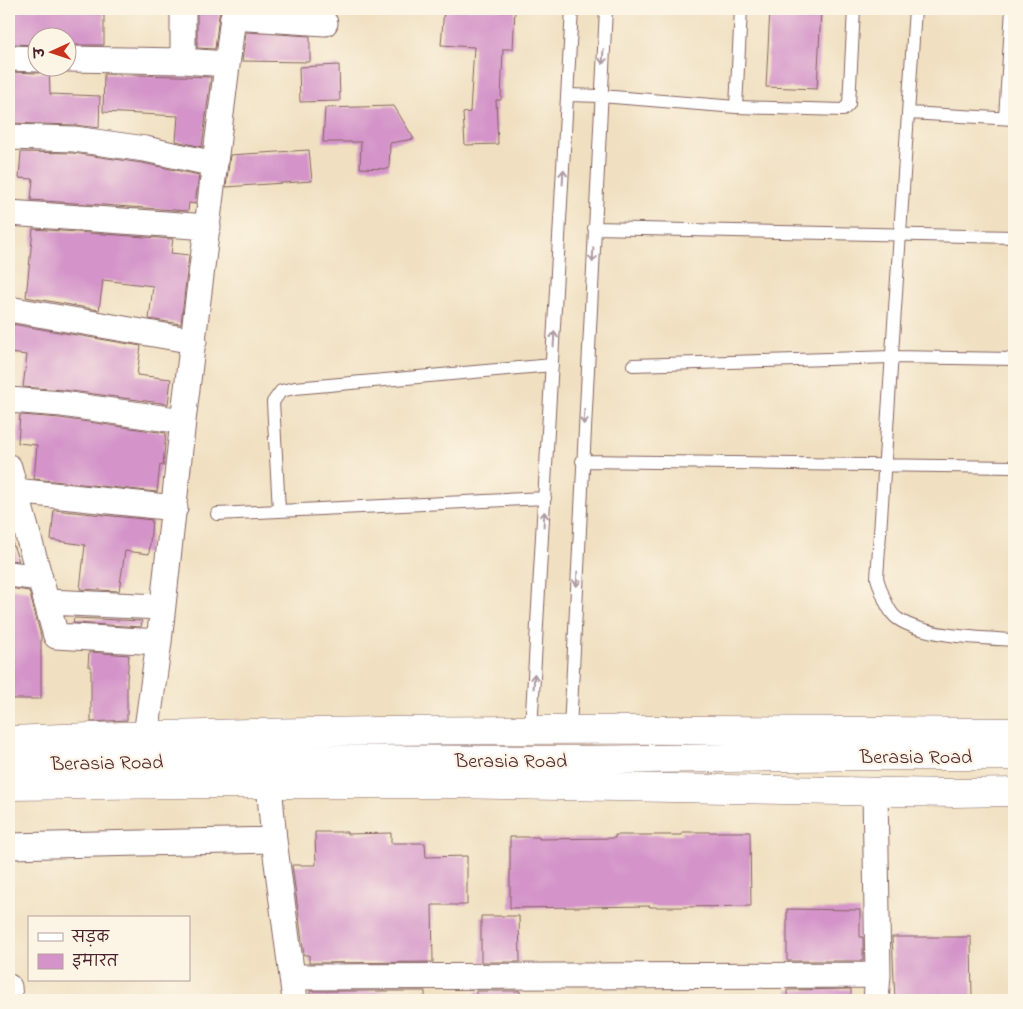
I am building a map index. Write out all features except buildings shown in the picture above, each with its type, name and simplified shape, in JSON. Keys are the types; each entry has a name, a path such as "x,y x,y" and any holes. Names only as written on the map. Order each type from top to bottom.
{"street":[{"path":"183,9 183,61"},
{"path":"146,734 159,642 183,421 233,17 325,23"},
{"path":"9,58 28,59"},
{"path":"78,59 183,61 227,64"},
{"path":"9,136 83,140 145,148 215,164"},
{"path":"9,213 208,227"},
{"path":"9,309 194,341"},
{"path":"9,400 62,404 183,421"},
{"path":"9,468 56,636 159,642"},
{"path":"15,491 175,508"},
{"path":"9,574 40,578"},
{"path":"47,602 162,607"},
{"path":"9,740 146,734 310,731 570,729 1014,732"},
{"name":"Berasia Road","path":"9,763 265,759 566,760 1014,756"},
{"path":"270,784 274,840 293,989 878,975"},
{"path":"9,786 449,784 875,792 1014,792"},
{"path":"875,792 878,975 876,1000"},
{"path":"9,846 274,840"},
{"path":"9,987 10,1000"}],"lane":[{"path":"531,730 572,9"},
{"path":"570,729 606,9"},
{"path":"736,106 741,9"},
{"path":"568,95 736,106 843,110 849,104 854,9"},
{"path":"915,9 878,578 885,601 896,619 924,630 1014,640"},
{"path":"909,113 1010,119 1012,9"},
{"path":"594,228 1014,237"},
{"path":"633,366 892,357 1014,359"},
{"path":"279,510 273,402 281,391 295,388 552,365"},
{"path":"582,461 1014,467"},
{"path":"217,514 545,498"}]}
